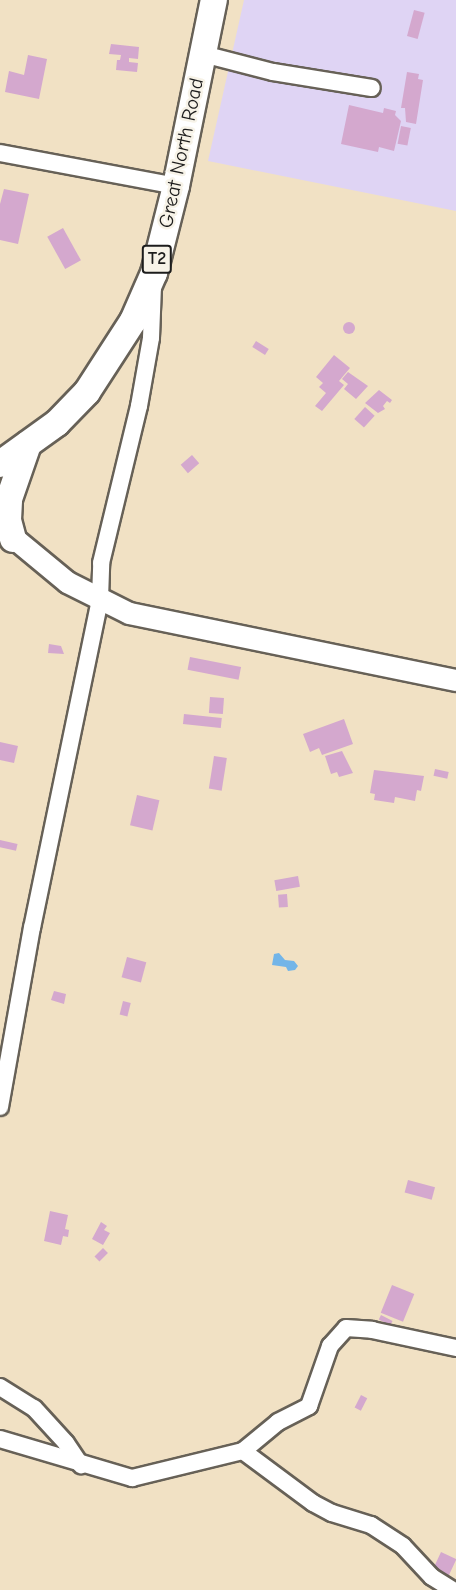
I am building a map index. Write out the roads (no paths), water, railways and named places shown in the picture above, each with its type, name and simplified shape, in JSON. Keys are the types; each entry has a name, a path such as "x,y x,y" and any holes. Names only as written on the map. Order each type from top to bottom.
{"highway":[{"name":"Great North Road","path":"0,464 57,423 87,392 133,321 154,273 176,186 214,0"},
{"path":"6,533 9,499 28,444"}],"main road":[{"path":"6,533 67,582 129,613 456,680"}],"street":[{"path":"203,54 273,72 372,88"},
{"path":"0,153 176,186"},
{"path":"0,1107 8,1019 100,599 101,563 139,406 151,338 154,273"},
{"path":"0,1439 81,1465 132,1478 243,1451 278,1422 309,1406 330,1346 346,1328 372,1330 456,1348"},
{"path":"0,1387 34,1408 66,1443 81,1465"},
{"path":"243,1451 313,1503 332,1513 371,1525 403,1546 432,1577 453,1590"}],"water":[{"path":"279,953 285,960 294,961 298,966 295,970 288,971 286,967 272,965 274,954"}]}
